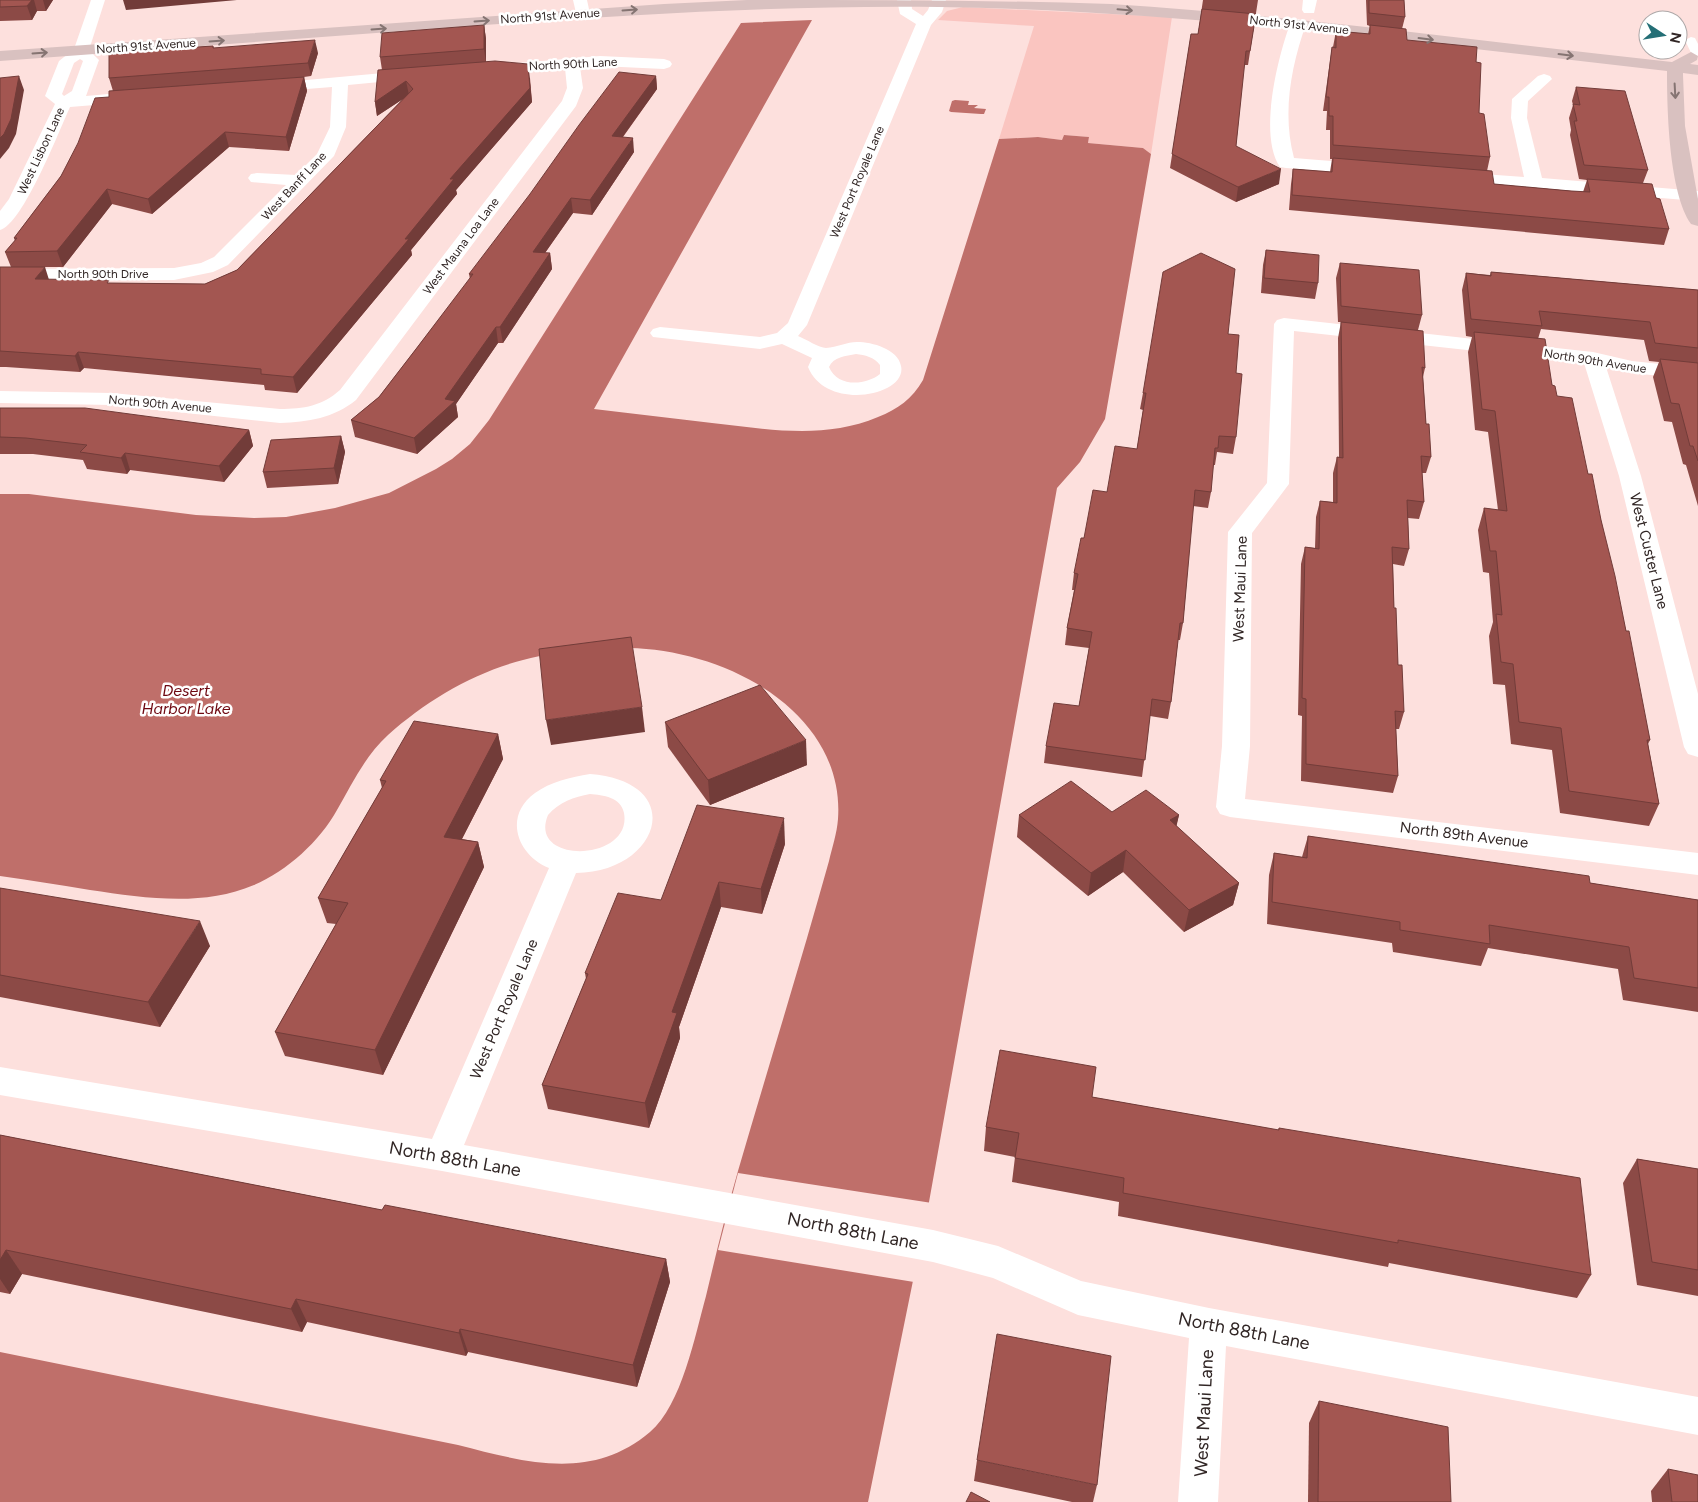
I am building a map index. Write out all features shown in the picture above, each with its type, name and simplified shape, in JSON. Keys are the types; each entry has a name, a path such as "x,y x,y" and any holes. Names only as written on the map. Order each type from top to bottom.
{"main road":[{"name":"North 91st Avenue","path":"0,56 81,51 581,7 939,1 1111,9 1328,12"},
{"name":"North 91st Avenue","path":"1304,11 1675,68"},
{"name":"North 91st Avenue","path":"78,35 106,33"},
{"path":"1696,54 1675,68 1677,126 1698,220"}],"street":[{"name":"West Lisbon Lane","path":"0,224 18,200 64,103 80,94 91,60 81,51 78,35 98,0"},
{"path":"904,1 905,11 924,23"},
{"name":"West Port Royale Lane","path":"784,337 796,325 924,23 935,12 939,1"},
{"path":"1304,11 1288,52 1280,109 1280,139 1286,163 1385,171"},
{"name":"West Lisbon Lane","path":"64,103 53,96 66,62 81,51"},
{"name":"North 90th Lane","path":"476,70 612,61 664,64"},
{"name":"West Mauna Loa Lane","path":"319,412 332,407 348,394 570,102 575,88 572,63"},
{"path":"251,88 427,74"},
{"path":"1534,183 1519,118 1520,99 1544,79"},
{"name":"West Banff Lane","path":"206,268 230,254 325,156 338,127 340,81"},
{"path":"64,103 143,97"},
{"path":"1435,175 1692,196"},
{"path":"257,178 300,182"},
{"name":"North 90th Drive","path":"0,275 174,274 206,268"},
{"name":"North 90th Avenue","path":"1284,324 1593,358 1632,368 1698,374"},
{"name":"West Maui Lane","path":"1230,807 1236,746 1240,532 1278,484 1284,324"},
{"path":"660,332 760,342 784,337 825,356"},
{"name":"West Custer Lane","path":"1593,358 1630,476 1698,747"},
{"name":"North 90th Avenue","path":"0,397 112,399 280,416 319,412"},
{"name":"North 89th Avenue","path":"1230,807 1698,864"},
{"name":"West Port Royale Lane","path":"442,1156 566,862"},
{"name":"North 88th Lane","path":"0,1081 442,1156 933,1246 998,1263 1078,1298 1209,1325 1698,1416"},
{"name":"West Maui Lane","path":"1198,1502 1209,1325"}],"shaded area":[{"path":"963,7 1172,17 1151,154 1143,148 1088,143 1089,137 1064,135 1062,140 1038,137 999,139 1034,26 938,20 947,11"}],"water":[{"name":"Desert Harbor Lake","path":"812,20 594,409 795,431 837,428 857,424 885,414 909,398 923,380 999,139 1038,137 1062,140 1064,135 1089,137 1088,143 1143,148 1151,154 1105,419 1080,462 1057,488 929,1202 868,1502 0,1502 0,1352 458,1445 508,1457 557,1464 581,1463 605,1458 628,1448 650,1432 671,1405 692,1349 734,1186 836,835 838,803 833,773 828,759 813,733 776,696 737,674 695,658 651,649 629,648 539,656 486,672 468,680 418,711 388,735 372,752 322,833 302,854 278,872 254,885 214,896 173,899 111,893 0,876 0,494 29,494 196,515 254,518 286,517 335,508 389,493 436,469 470,444 489,420 741,23"},
{"path":"952,101 969,101 968,105 978,105 974,108 986,109 984,114 951,112 949,111"}],"pier":[{"path":"738,1173 932,1203 914,1282 718,1250"}],"building":[{"path":"0,0 32,0 27,6 0,7"},
{"path":"1369,0 1404,0 1405,17 1369,13"},
{"path":"1202,9 1256,14 1250,51 1246,51 1236,146 1281,169 1238,187 1172,154 1191,34 1198,34"},
{"path":"484,25 484,49 380,57 382,33"},
{"path":"1370,25 1406,29 1407,40 1477,47 1476,62 1481,63 1479,113 1484,114 1490,157 1333,145 1333,116 1329,116 1329,97 1326,97 1332,47 1336,48 1336,31 1370,34"},
{"path":"315,40 308,63 109,78 109,51 153,46 153,50 213,46 213,48"},
{"path":"495,61 528,64 530,88 450,179 454,179 405,239 409,239 293,377 261,374 261,369 78,352 75,356 0,351 0,267 45,267 35,279 109,280 107,283 205,284 237,270 413,89 406,81 375,102 378,70"},
{"path":"619,72 656,76 612,136 633,138 590,200 571,198 533,252 550,253 500,327 496,327 445,399 455,401 414,438 351,420 379,397 416,349 473,274 469,274"},
{"path":"19,76 11,119 0,138 0,78"},
{"path":"304,77 286,137 225,132 148,199 107,189 57,251 5,252 61,176 78,143 95,98 109,97 109,91"},
{"path":"1576,87 1625,91 1648,170 1584,165 1574,121 1577,121 1573,104 1580,105"},
{"path":"1333,158 1492,171 1494,184 1571,191 1590,192 1587,179 1652,184 1656,198 1660,199 1669,229 1292,195 1293,169 1332,172"},
{"path":"1266,250 1319,255 1318,283 1264,278"},
{"path":"1201,253 1235,269 1228,334 1239,335 1236,373 1242,374 1236,437 1219,436 1218,448 1215,448 1211,492 1195,490 1183,623 1180,623 1171,702 1152,699 1145,760 1046,746 1054,703 1079,706 1092,632 1067,628 1078,574 1074,573 1081,538 1084,538 1093,490 1107,492 1115,446 1137,449 1146,393 1143,393 1163,272"},
{"path":"1340,263 1419,270 1422,315 1341,306"},
{"path":"1491,272 1698,290 1698,348 1655,343 1650,322 1539,311 1542,326 1471,319 1466,273 1491,276"},
{"path":"1341,322 1423,331 1425,368 1422,367 1426,424 1429,424 1431,457 1421,456 1424,502 1407,500 1409,549 1392,547 1398,665 1402,665 1404,712 1395,711 1398,776 1306,764 1306,699 1302,698 1305,547 1319,549 1320,501 1337,503 1337,457 1343,458"},
{"path":"1474,332 1545,339 1552,385 1555,386 1557,396 1572,398 1588,474 1592,474 1626,631 1629,631 1650,740 1647,740 1659,804 1569,791 1561,728 1519,722 1513,664 1501,662 1496,614 1502,615 1496,551 1490,551 1484,508 1507,511 1495,411 1482,409"},
{"path":"1660,359 1698,363 1698,461 1693,446 1690,446 1679,404 1671,403"},
{"path":"0,408 85,408 249,430 219,466 125,453 121,458 80,452 87,445 0,437"},
{"path":"341,436 334,468 263,472 271,440"},
{"path":"631,637 642,707 546,720 539,649"},
{"path":"760,685 806,740 708,780 665,722"},
{"path":"414,721 498,734 444,837 478,842 375,1050 275,1032 348,903 318,898 386,781 380,780"},
{"path":"1071,781 1112,812 1146,790 1179,815 1170,820 1239,883 1189,910 1126,850 1091,873 1019,815"},
{"path":"697,805 784,818 761,889 719,882 672,1012 677,1013 645,1103 542,1085 588,974 585,973 618,893 661,900"},
{"path":"1308,836 1589,876 1590,883 1698,900 1698,988 1634,978 1629,947 1489,925 1490,944 1400,930 1400,922 1272,902 1274,853 1307,858"},
{"path":"0,888 200,921 148,1002 0,975"},
{"path":"1000,1050 1096,1067 1092,1097 1279,1130 1279,1128 1580,1178 1591,1275 1398,1240 1398,1243 1123,1193 1124,1178 1015,1158 1019,1133 986,1127"},
{"path":"0,1135 382,1210 385,1205 666,1259 633,1365 460,1329 459,1333 296,1299 291,1309 6,1250 0,1260"},
{"path":"1637,1159 1698,1169 1698,1270 1652,1262"},
{"path":"997,1334 1111,1356 1097,1485 977,1460"},
{"path":"1319,1401 1448,1427 1451,1502 1318,1502"},
{"path":"1668,1469 1698,1475 1698,1502 1672,1502"},
{"path":"971,1492 990,1502 966,1502"}]}
